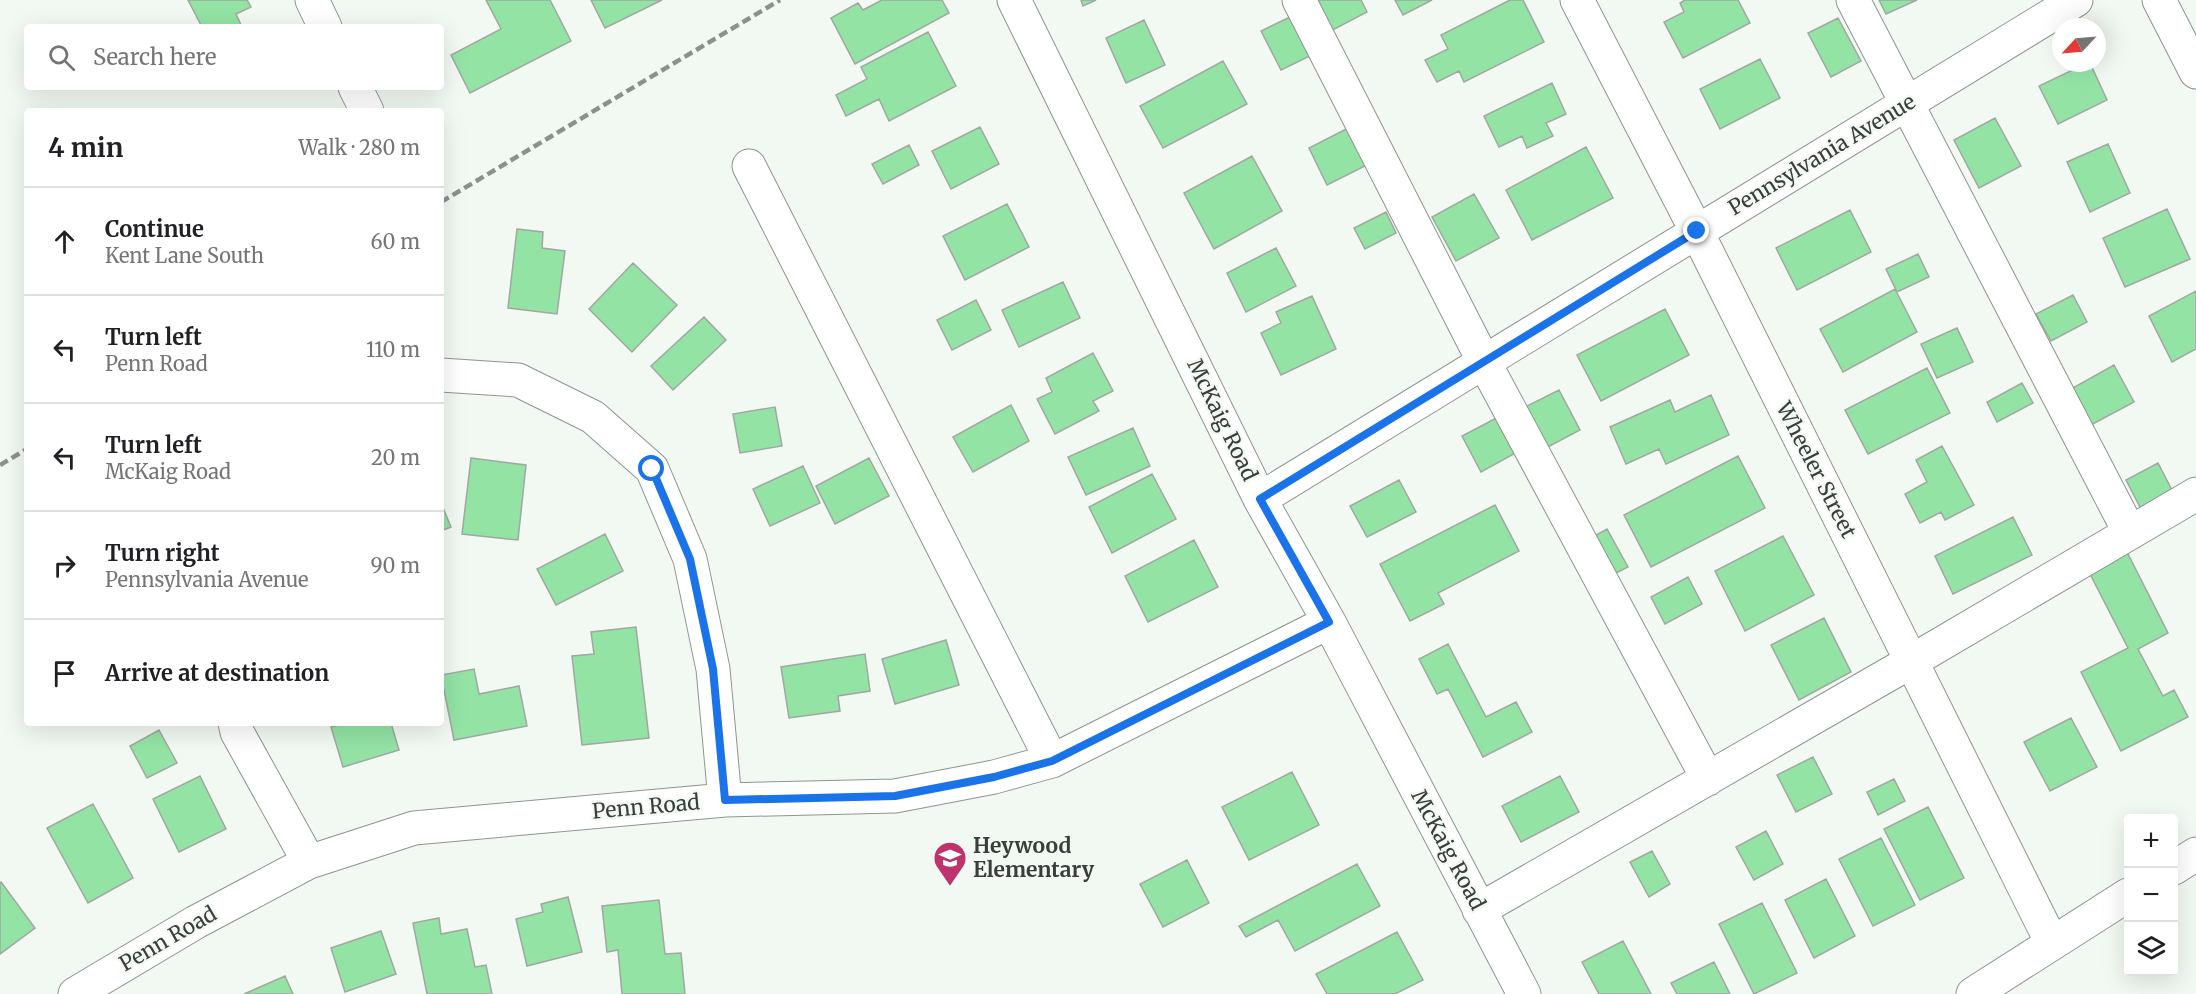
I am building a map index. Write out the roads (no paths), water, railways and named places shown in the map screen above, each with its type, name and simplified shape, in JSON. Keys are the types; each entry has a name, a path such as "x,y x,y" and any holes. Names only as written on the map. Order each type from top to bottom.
{"street":[{"name":"McKaig Road","path":"1014,0 1260,499 1329,622 1524,994"},
{"path":"1299,0 1484,362 1708,779"},
{"name":"Wheeler Street","path":"1577,0 1697,231 2052,943"},
{"path":"1853,0 2130,533"},
{"name":"Pennsylvania Avenue","path":"1260,499 2076,0"},
{"path":"2160,0 2196,72"},
{"path":"356,90 366,108"},
{"path":"749,166 1052,761"},
{"path":"444,375 518,380 593,417 652,469 690,559 713,669 725,800"},
{"path":"1479,910 1912,661 2196,494"},
{"name":"Penn Road","path":"75,994 196,922 309,862 414,828 725,800 895,796 994,777 1052,761 1329,622"},
{"path":"236,726 309,862"},
{"path":"2178,865 2196,854"},
{"path":"1973,994 2124,898"}],"railway":[{"path":"444,200 780,0"},
{"path":"0,465 24,451"}],"place":[{"name":"Heywood Elementary","path":"950,887"}]}
